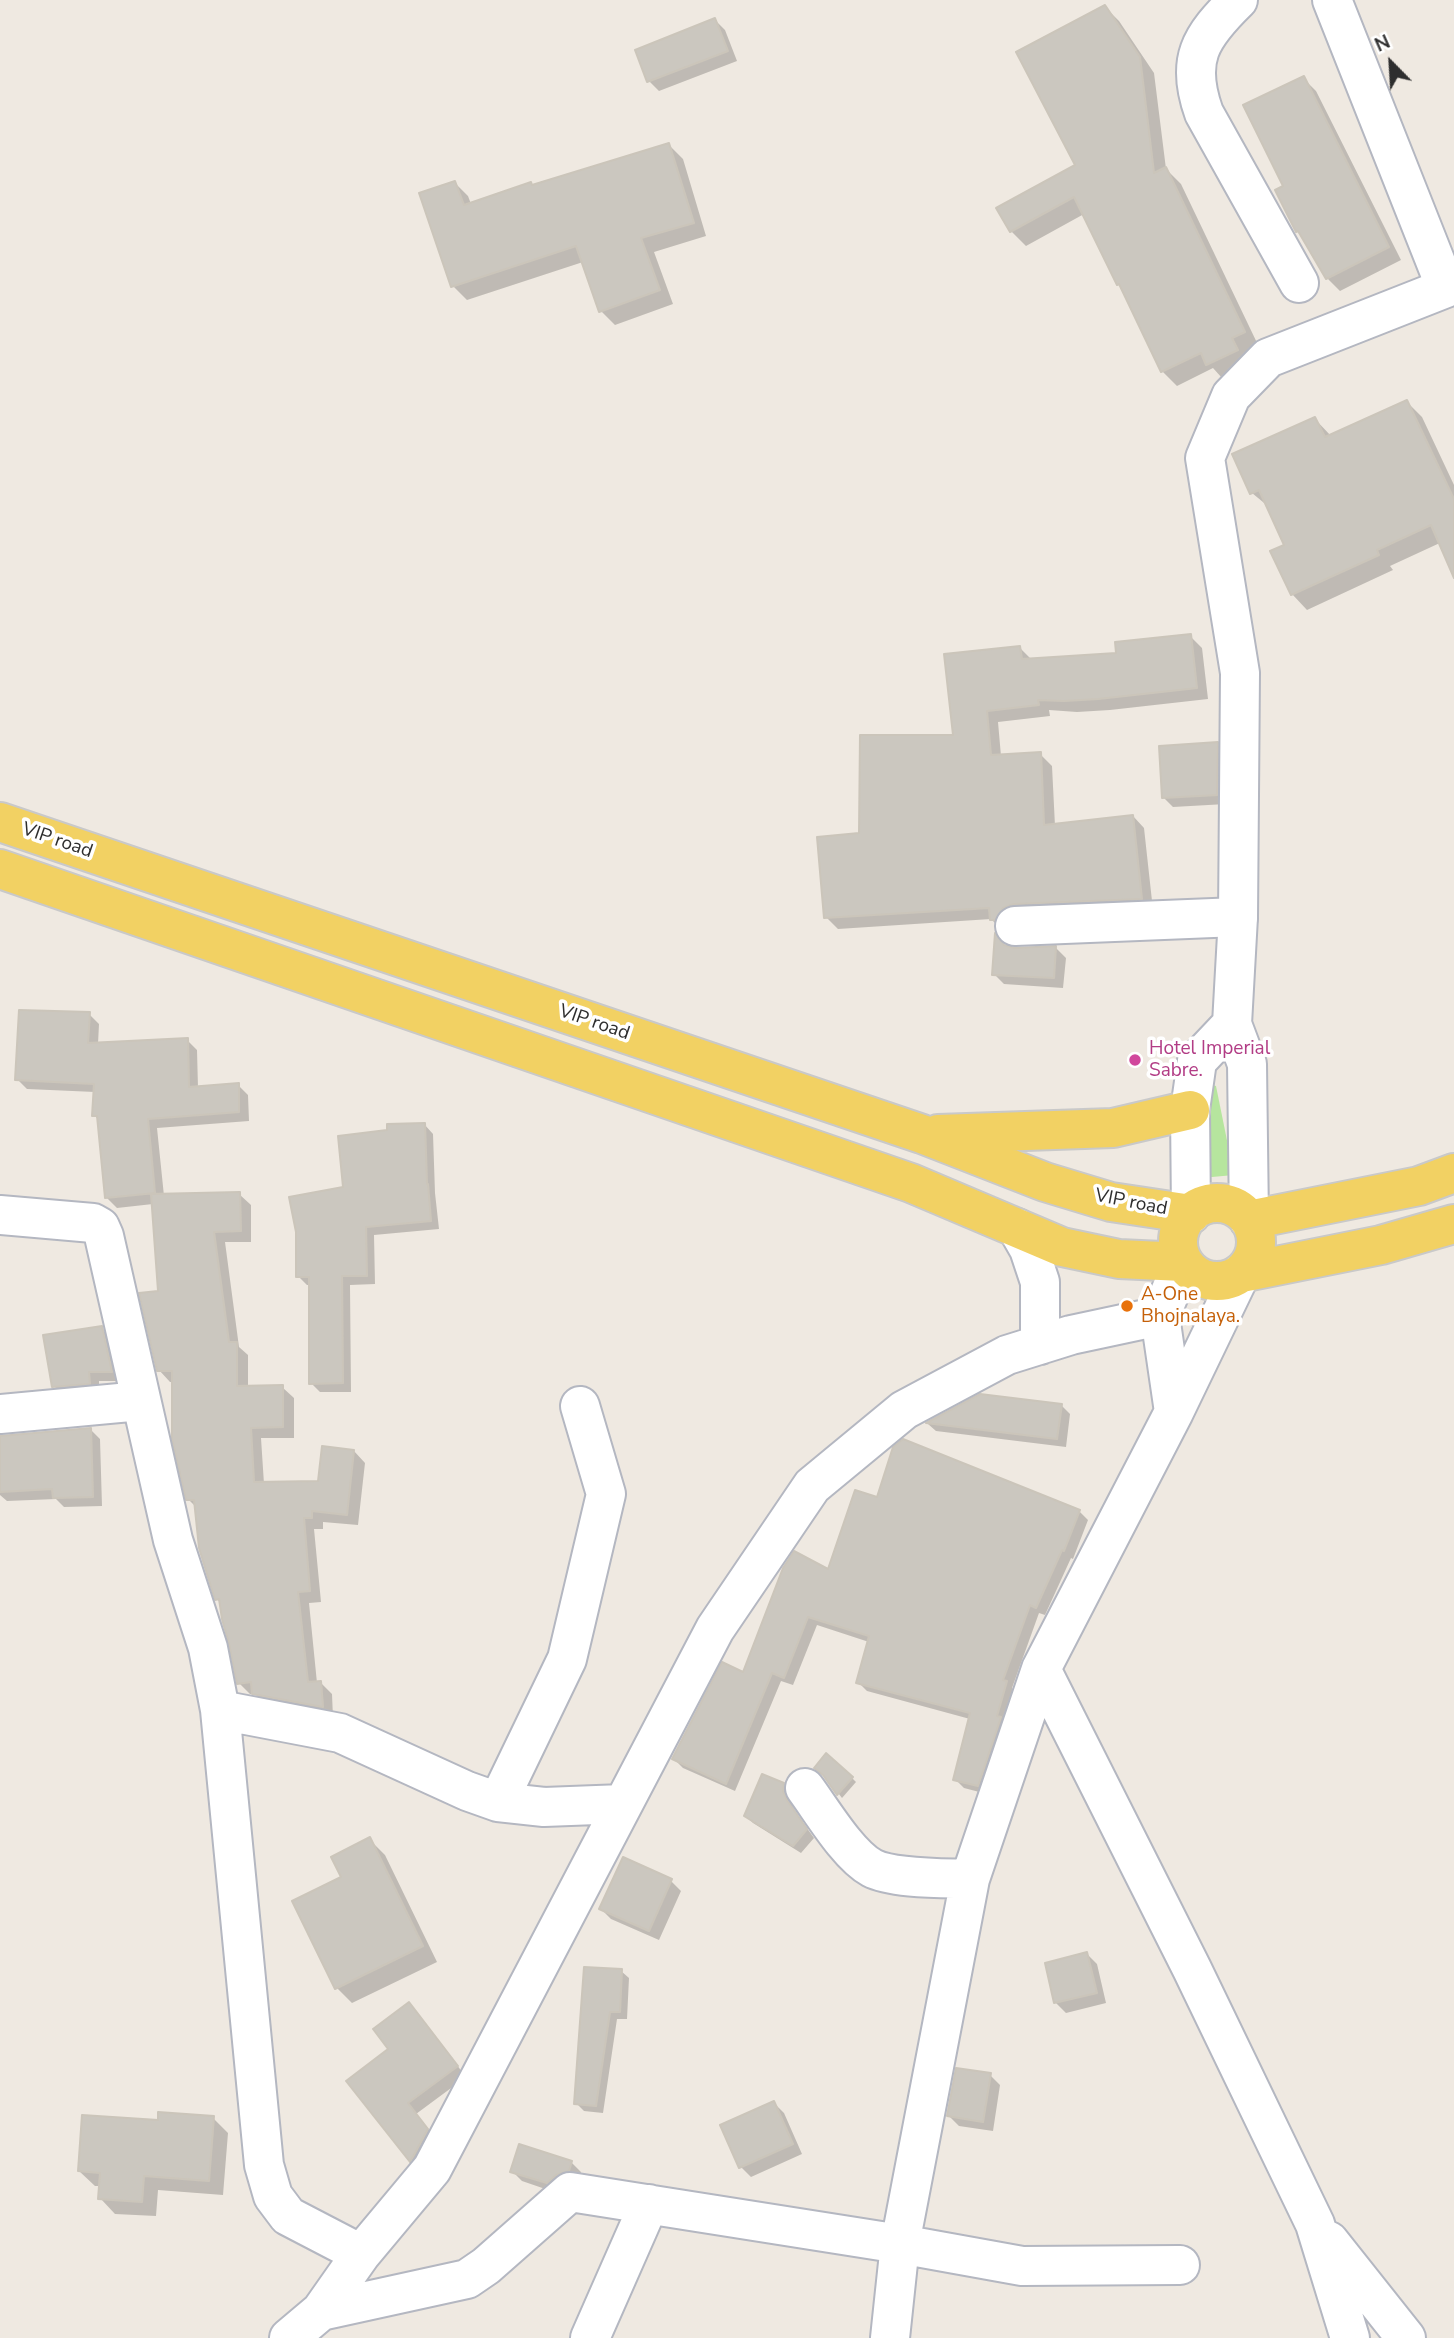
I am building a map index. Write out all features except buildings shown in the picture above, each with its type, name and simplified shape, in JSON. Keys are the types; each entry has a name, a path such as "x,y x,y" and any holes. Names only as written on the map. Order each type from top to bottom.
{"main road":[{"name":"VIP road","path":"0,822 922,1134 1045,1182 1111,1202 1191,1213"},
{"path":"0,869 911,1183 1062,1247 1119,1259 1183,1262"},
{"path":"922,1134 1113,1128 1190,1110"},
{"path":"1249,1220 1419,1186 1454,1173"},
{"path":"1241,1273 1250,1263 1255,1251 1256,1238 1249,1220 1237,1208 1225,1204 1213,1203 1191,1213 1178,1236 1183,1262 1191,1272 1203,1279 1216,1281 1241,1273 1381,1245 1454,1224"}],"street":[{"path":"1238,0 1215,22 1197,51 1196,91 1204,113 1299,284"},
{"path":"1249,1220 1247,1064 1232,1024 1238,917 1240,673 1205,458 1231,396 1268,358 1446,288 1332,0"},
{"path":"1015,926 1238,917"},
{"path":"1191,1213 1190,1110 1197,1061 1232,1024"},
{"path":"0,1215 93,1223 100,1227 104,1236 173,1540 208,1648 220,1710 264,2165 273,2196 288,2216 360,2254"},
{"path":"1017,1228 1029,1249 1040,1282 1040,1345"},
{"path":"1174,1412 1160,1316 1183,1262"},
{"path":"890,2338 900,2244 970,1879 1041,1669 1174,1412 1241,1273"},
{"path":"308,2328 360,2254 432,2169 715,1629 812,1486 904,1410 1007,1355 1071,1335 1160,1316"},
{"path":"0,1414 141,1401"},
{"path":"498,1802 567,1659 606,1494 580,1406"},
{"path":"1041,1669 1192,1969 1315,2224 1350,2338"},
{"path":"220,1710 340,1733 467,1791 498,1802 544,1807 623,1804"},
{"path":"805,1788 852,1851 862,1862 875,1870 914,1877 970,1879"},
{"path":"308,2328 467,2279 570,2192 1022,2266 1180,2265"},
{"path":"590,2338 649,2204"},
{"path":"1315,2224 1406,2338"}],"green space":[{"path":"1209,1084 1216,1086 1234,1175 1179,1180"}],"place":[{"name":"Hotel Imperial Sabre.","path":"1135,1060"},
{"name":"A-One Bhojnalaya.","path":"1127,1306"}]}
